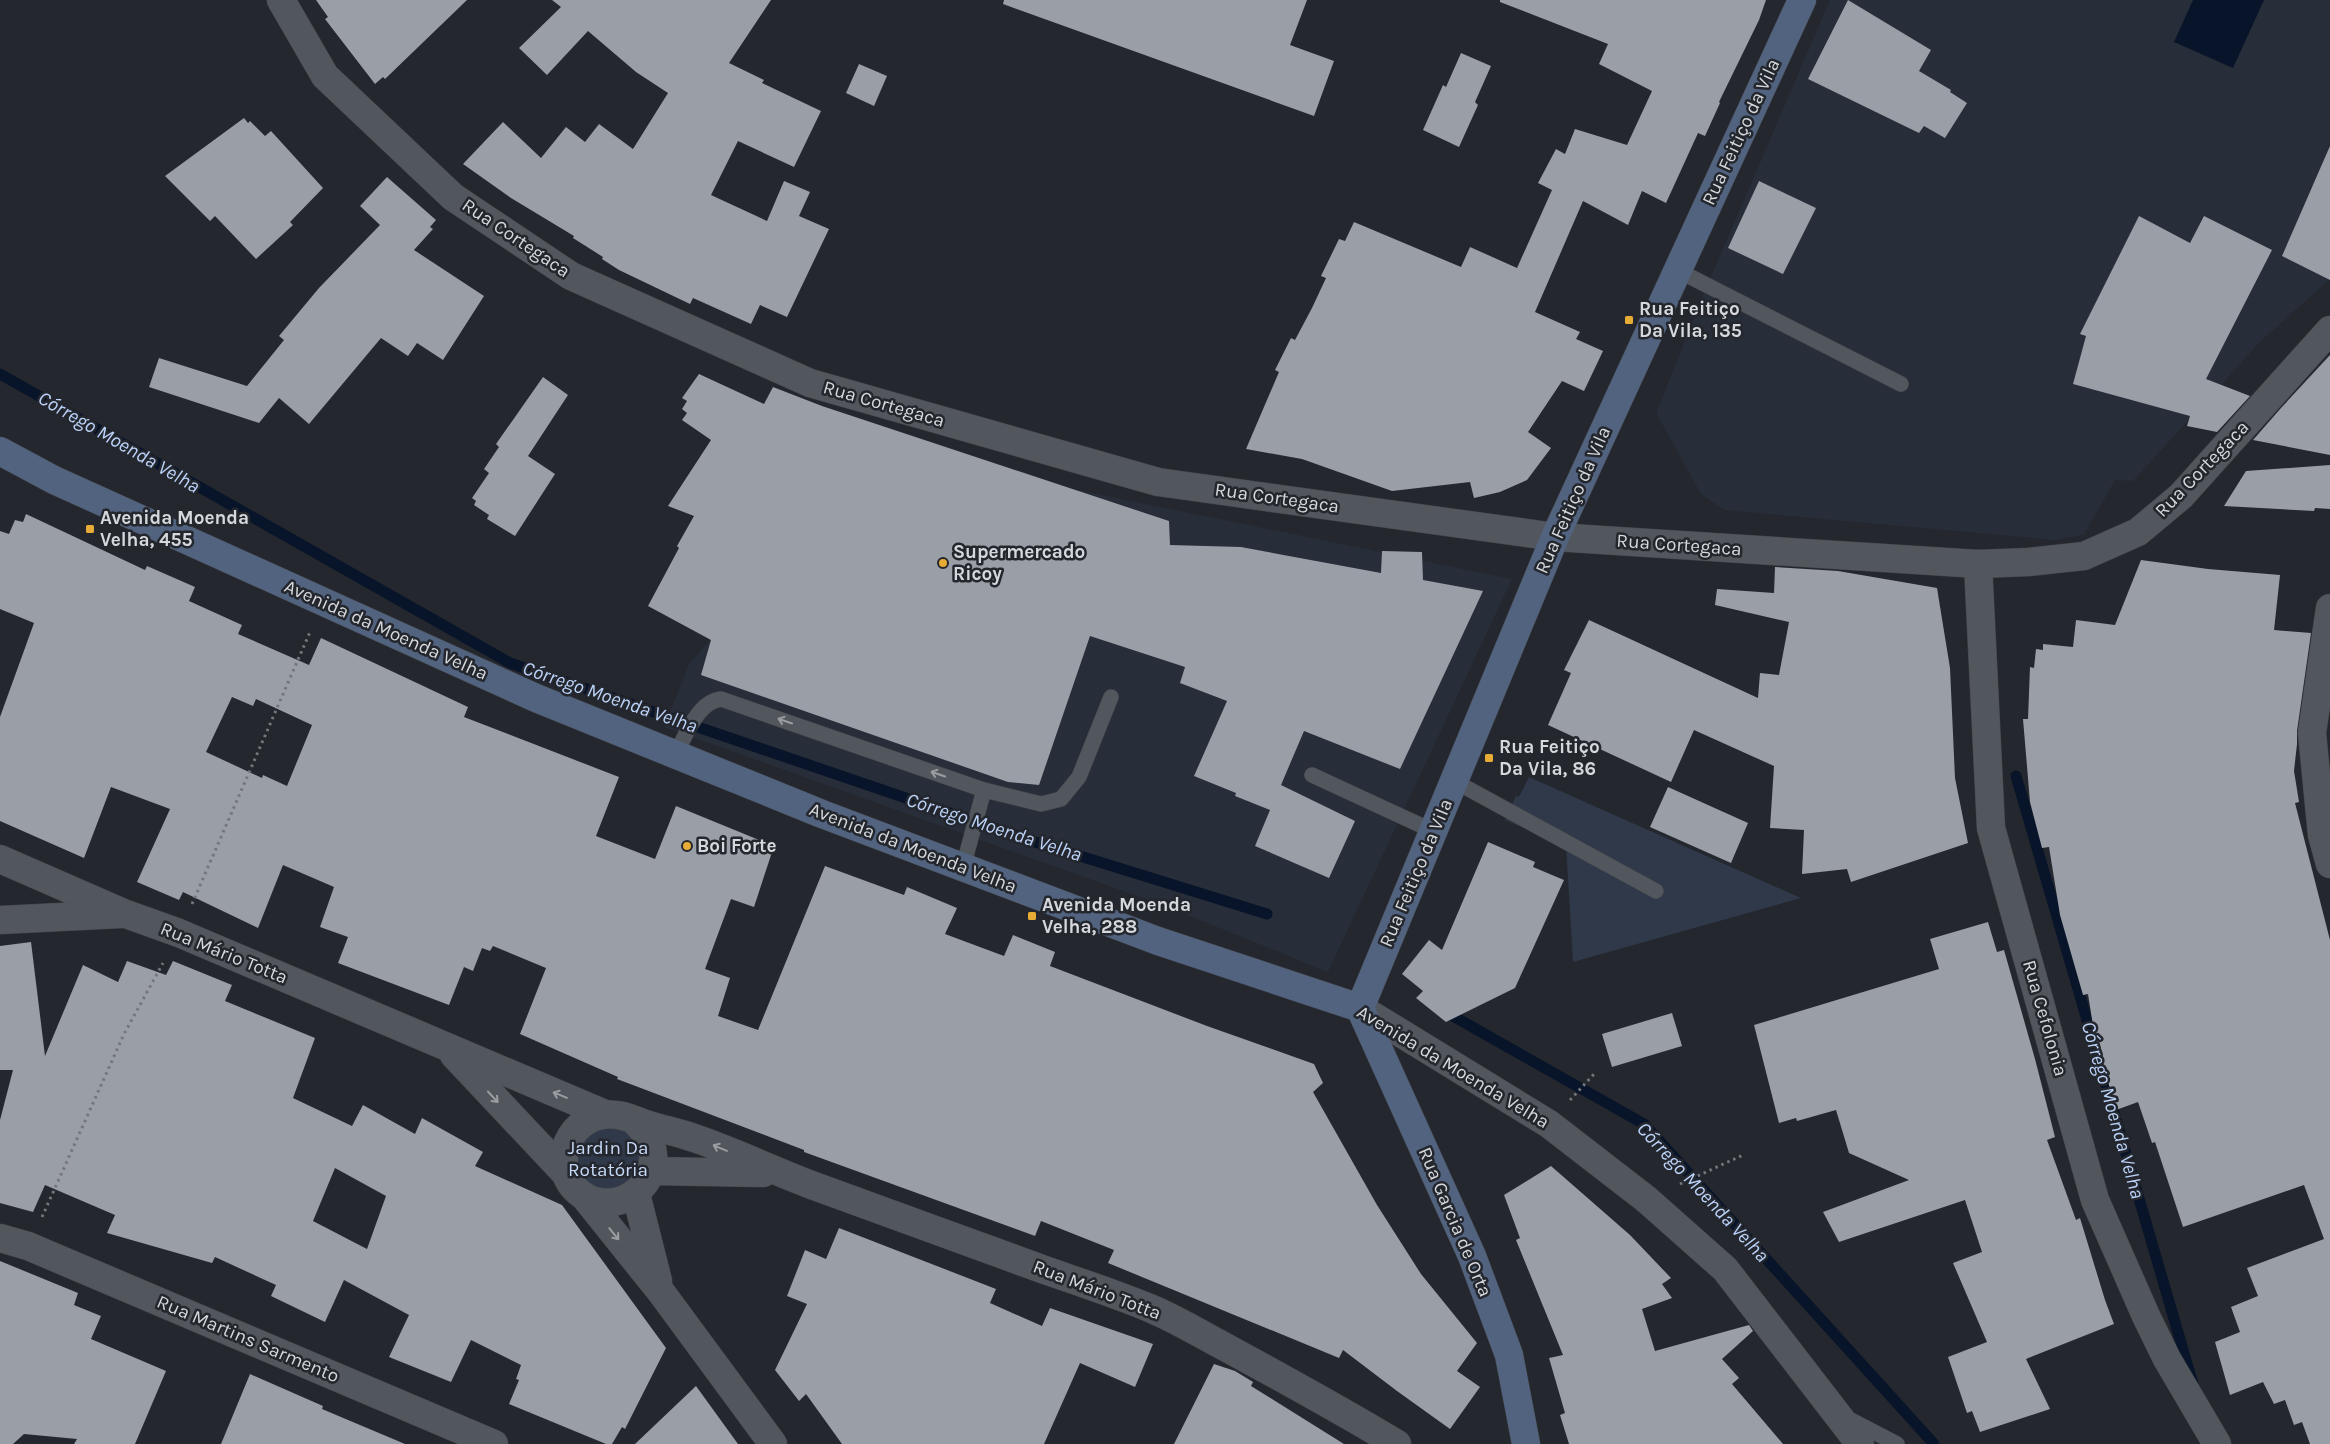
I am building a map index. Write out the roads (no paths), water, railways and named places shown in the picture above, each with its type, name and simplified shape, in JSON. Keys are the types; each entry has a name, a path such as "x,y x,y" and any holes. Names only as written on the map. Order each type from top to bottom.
{"street":[{"name":"Rua Cortegaca","path":"281,0 325,76 453,197 571,276 810,383 1158,482 1555,537 1978,564 2029,562 2084,556 2138,532 2181,496 2330,330"},
{"name":"Rua Feitiço da Vila","path":"1360,1008 1555,537 1802,0"},
{"name":"Avenida da Moenda Velha","path":"0,451 54,480 536,698 675,755 822,814 1158,940 1360,1008 1549,1124 1634,1189 1725,1269 1860,1444"},
{"name":"Rua Cefolonia","path":"1978,564 1991,828 2095,1200 2146,1316 2168,1360 2217,1444"},
{"path":"2330,608 2312,733 2322,835 2330,864"},
{"name":"Rua Mário Totta","path":"0,859 126,914 179,933 605,1114"},
{"path":"0,920 126,914"},
{"name":"Rua Garcia de Orta","path":"1360,1008 1472,1256 1509,1355 1526,1444"},
{"name":"Rua Mário Totta","path":"448,1048 566,1174"},
{"path":"584,1196 600,1203 619,1202 636,1194 652,1171 654,1153 648,1134 634,1121 620,1115 605,1114 590,1118 576,1127 567,1141 564,1157 566,1174 573,1186 584,1196 661,1292 772,1444"},
{"name":"Rua Mário Totta","path":"634,1121 697,1139 781,1174 1154,1310 1320,1398 1397,1444"},
{"name":"Rua Mário Totta","path":"652,1171 781,1174"},
{"path":"636,1194 639,1214 661,1292"},
{"name":"Rua Martins Sarmento","path":"0,1238 28,1246 494,1444"}],"lane":[{"path":"1677,270 1901,384"},
{"path":"675,755 703,708 711,700 720,699 984,790 1041,804 1061,799 1079,777 1111,697"},
{"path":"1312,775 1433,831"},
{"path":"1454,781 1656,891"},
{"path":"963,867 984,790"},
{"path":"1835,1412 1897,1444"}],"waterway":[{"name":"Córrego Moenda Velha","path":"0,374 510,663 1035,842 1267,914"},
{"name":"Córrego Moenda Velha","path":"2016,776 2193,1384"},
{"name":"Córrego Moenda Velha","path":"1444,1011 1644,1124 1934,1444"}],"place":[{"name":"Rua Feitiço Da Vila, 135","path":"1629,320"},
{"name":"Avenida Moenda Velha, 455","path":"90,529"},
{"name":"Supermercado Ricoy","path":"943,563"},
{"name":"Rua Feitiço Da Vila, 86","path":"1489,758"},
{"name":"Boi Forte","path":"687,846"},
{"name":"Avenida Moenda Velha, 288","path":"1032,916"}],"park label":[{"name":"Jardin Da Rotatória","path":"608,1159"}]}
